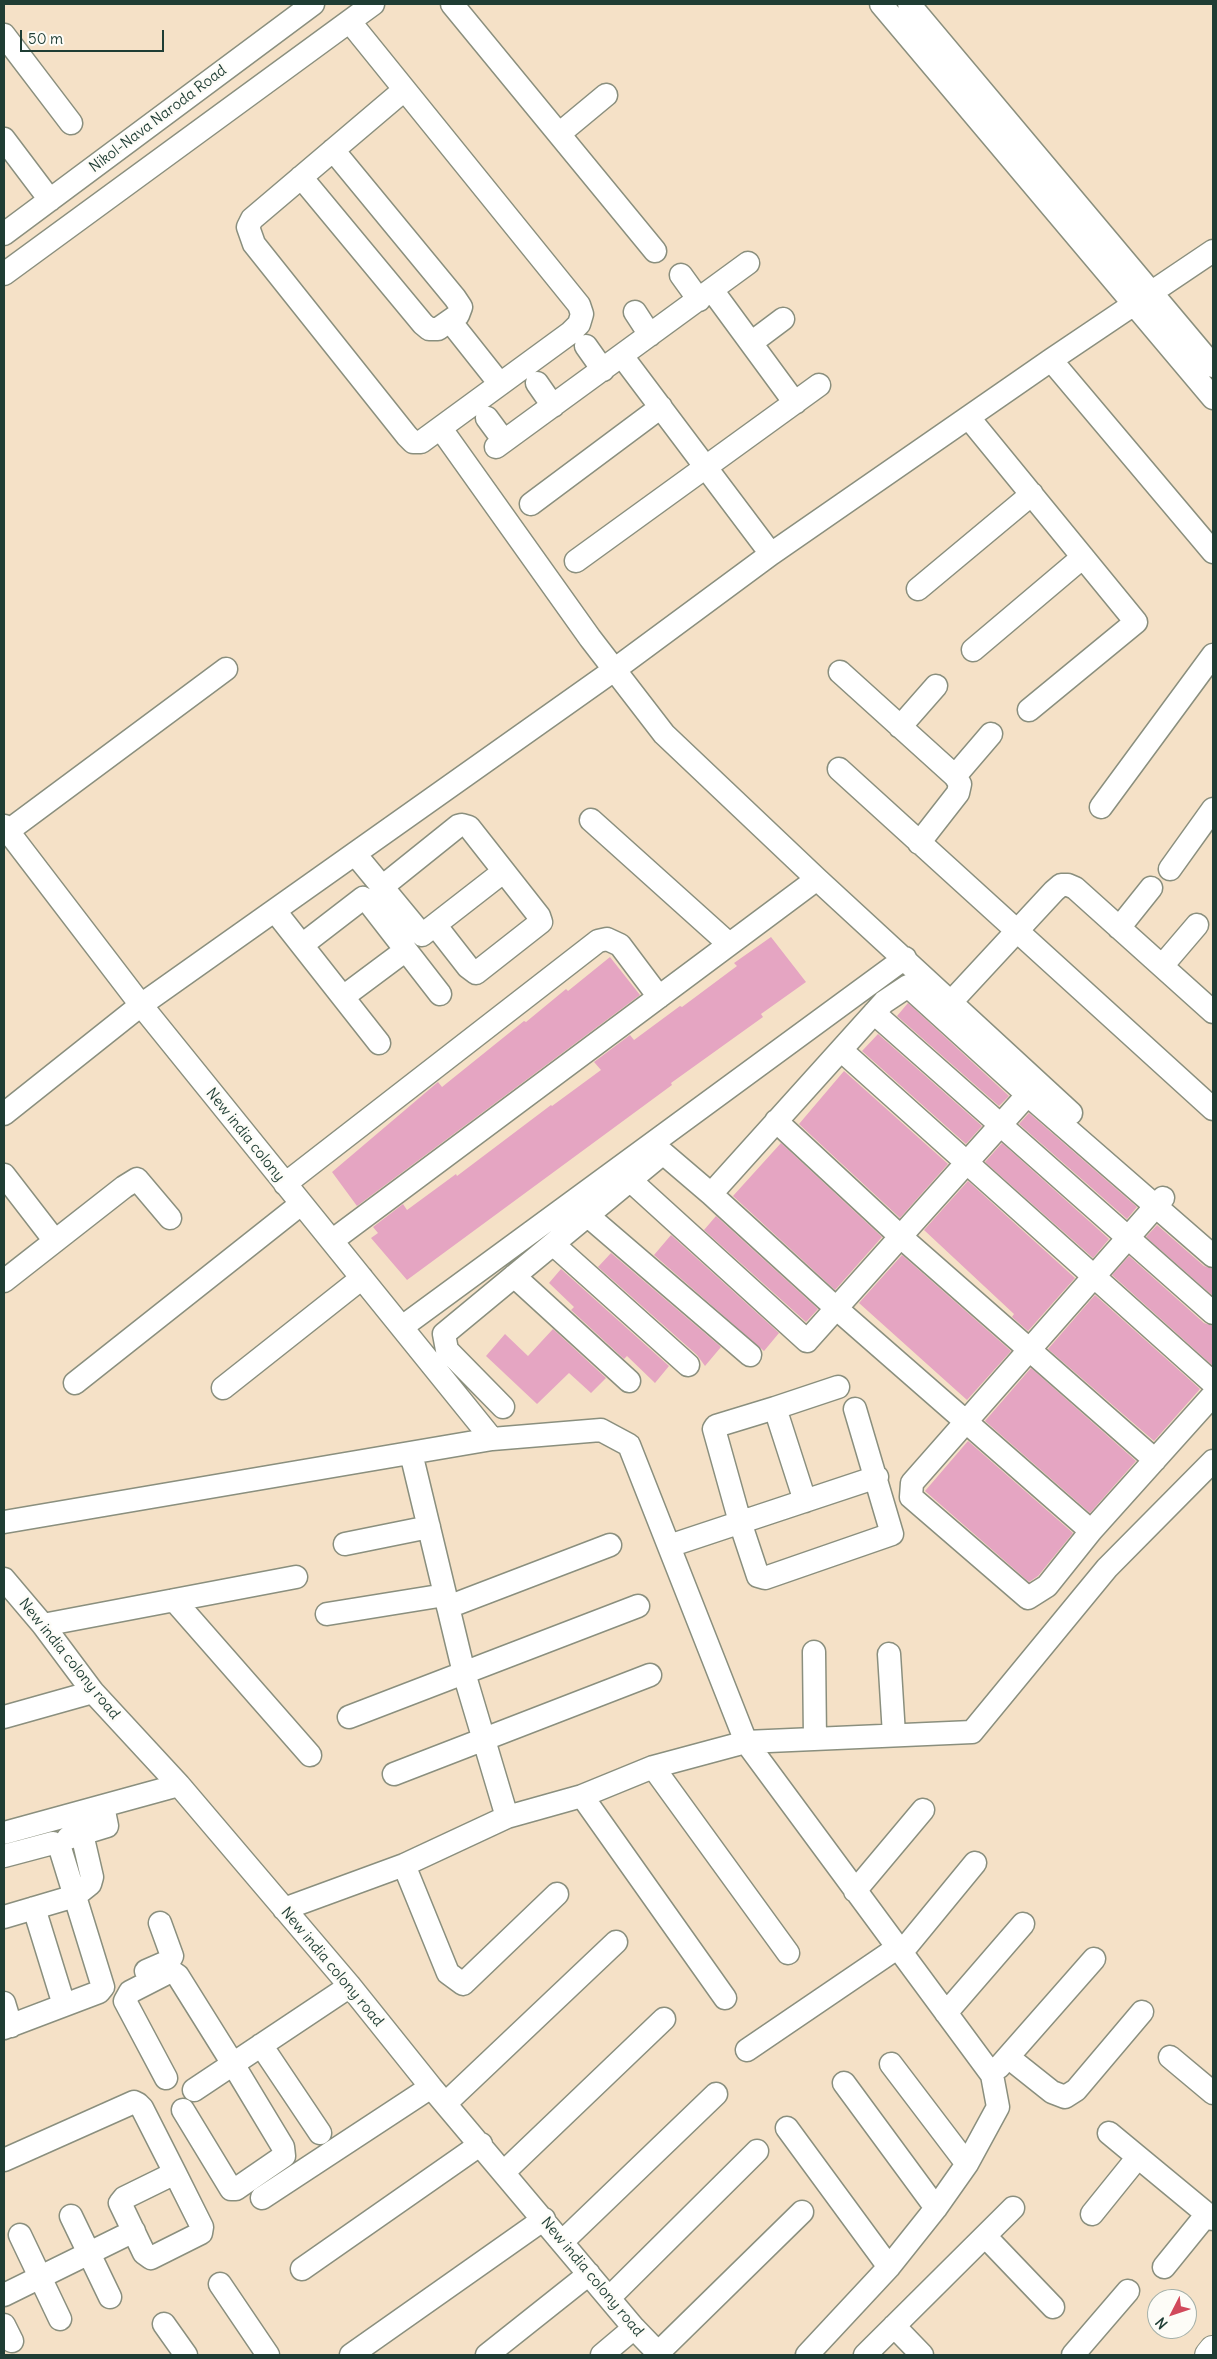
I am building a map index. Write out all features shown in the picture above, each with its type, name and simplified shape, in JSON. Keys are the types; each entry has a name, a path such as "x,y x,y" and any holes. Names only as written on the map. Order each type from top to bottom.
{"main road":[{"path":"1209,2355 1213,2350"}],"street":[{"path":"4,274 373,4"},
{"path":"452,4 655,251"},
{"path":"881,4 1142,298 1213,366"},
{"path":"909,4 1142,298 1213,398"},
{"name":"Nikol-Nava Naroda Road","path":"4,234 308,5"},
{"path":"350,22 580,305 582,314 579,324 421,442 413,442 250,235 248,226 252,219 404,90"},
{"path":"6,42 71,123"},
{"path":"559,134 606,95"},
{"path":"4,139 50,200"},
{"path":"302,177 423,324 429,329 438,329 458,315 460,307 455,298 333,150"},
{"path":"4,1114 141,1005 614,670 771,554 1051,360 1213,251"},
{"path":"487,418 500,444 748,263"},
{"path":"681,275 706,295 751,343 795,403"},
{"path":"635,312 650,335"},
{"path":"751,343 783,319"},
{"path":"450,321 500,384"},
{"path":"586,346 603,370"},
{"path":"622,356 771,554"},
{"path":"1051,360 1213,552"},
{"path":"537,383 553,406"},
{"path":"576,560 707,468 818,385"},
{"path":"531,504 661,407"},
{"path":"969,418 1136,622 1029,710"},
{"path":"444,433 614,670 664,734 817,879 952,1002 1034,1089"},
{"path":"918,589 1032,494"},
{"path":"973,650 1083,557"},
{"path":"1101,807 1211,662"},
{"path":"6,829 226,669"},
{"path":"840,672 955,776 960,784 958,793 919,843"},
{"path":"900,726 936,686"},
{"path":"955,776 990,734"},
{"path":"839,769 1213,1109"},
{"path":"1170,869 1213,809"},
{"path":"591,820 728,944"},
{"path":"382,887 458,826 462,825 469,827 539,916 541,922 476,973 468,967 436,926"},
{"name":"New india colony","path":"6,829 141,1005 301,1204 333,1240 492,1439"},
{"path":"355,854 420,934 424,935 504,872"},
{"path":"333,1240 817,879"},
{"path":"952,1002 1054,891 1061,885 1068,885 1075,888 1211,1007"},
{"path":"1119,928 1151,888"},
{"path":"302,945 363,898 440,994"},
{"path":"275,911 379,1043"},
{"path":"1162,966 1197,925"},
{"path":"285,1184 598,941 607,939 620,945 660,997"},
{"path":"343,997 406,950"},
{"path":"402,1326 905,958"},
{"path":"711,1194 884,1002 908,986 1034,1089 1160,1202 1213,1244"},
{"path":"874,1013 1002,1124 1127,1239 1213,1313"},
{"path":"841,1050 1213,1383"},
{"path":"631,1181 807,1342 1034,1089"},
{"path":"776,1122 901,1237 1155,1460"},
{"path":"503,1407 446,1350 444,1334 664,1153 837,1309 1091,1531"},
{"path":"4,1175 55,1241"},
{"path":"4,1282 124,1187 137,1179 170,1218"},
{"path":"1160,1202 912,1483 911,1497 1028,1598 1047,1586 1091,1531 1213,1395"},
{"path":"1160,1202 1213,1256"},
{"path":"75,1384 301,1204"},
{"path":"587,1215 750,1356"},
{"path":"553,1244 688,1365"},
{"path":"514,1276 629,1382"},
{"path":"223,1388 362,1278"},
{"path":"838,1387 719,1424 714,1429 740,1522 758,1576 761,1578 872,1543 892,1534 877,1477 855,1409"},
{"path":"775,1408 805,1501"},
{"path":"4,1522 492,1439 601,1430 629,1445 746,1742 992,2076 998,2107 967,2164 936,2208 889,2267 807,2355"},
{"path":"411,1452 464,1673 507,1817"},
{"path":"284,1909 404,1865 507,1817 582,1796 653,1767 746,1742 972,1732 1107,1568 1213,1461"},
{"path":"669,1546 877,1477"},
{"path":"345,1544 429,1528"},
{"path":"327,1614 447,1601 610,1545"},
{"path":"43,1625 296,1576"},
{"name":"New india colony road","path":"4,1579 43,1625 93,1692 179,1785 350,1986 438,2095 563,2241 634,2328 659,2354"},
{"path":"174,1600 310,1755"},
{"path":"349,1717 638,1606"},
{"path":"814,1652 815,1739"},
{"path":"889,1654 894,1735"},
{"path":"394,1774 650,1675"},
{"path":"4,1717 93,1692"},
{"path":"653,1767 788,1953"},
{"path":"4,1833 179,1785"},
{"path":"582,1796 725,1998"},
{"path":"4,1917 75,1896 92,1880 74,1836 107,1826 103,1806"},
{"path":"855,1891 923,1810"},
{"path":"4,1856 56,1844 60,1848 103,1987 102,1990"},
{"path":"747,2050 899,1950 975,1863"},
{"path":"404,1865 448,1973 463,1984 557,1894"},
{"path":"34,1908 64,2006"},
{"path":"4,2003 7,2027 64,2006 169,1961 172,1952 160,1923"},
{"path":"946,2013 1023,1924"},
{"path":"262,2198 438,2095 616,1942"},
{"path":"992,2076 1094,1959"},
{"path":"166,2078 124,2001 130,1992 168,1971 174,1972 178,1976 283,2147 284,2156 281,2160 236,2189 231,2188 183,2110"},
{"path":"194,2090 350,1986"},
{"path":"1008,2057 1052,2092 1065,2097 1076,2090 1142,2012"},
{"path":"504,2172 664,2018"},
{"path":"261,2045 320,2133"},
{"path":"1170,2057 1213,2093"},
{"path":"891,2064 967,2164"},
{"path":"844,2083 936,2208"},
{"path":"563,2241 716,2094"},
{"path":"4,2160 134,2102 142,2108 175,2173 202,2227 201,2233 151,2258 146,2256 120,2203 122,2200 175,2173"},
{"path":"787,2128 889,2267"},
{"path":"1109,2133 1210,2216 1164,2267"},
{"path":"302,2269 481,2144"},
{"path":"610,2297 757,2151"},
{"path":"1092,2214 1138,2157"},
{"path":"865,2355 1013,2208"},
{"path":"659,2354 802,2212"},
{"path":"71,2216 110,2297"},
{"path":"351,2355 544,2219"},
{"path":"4,2295 134,2232"},
{"path":"20,2236 60,2320"},
{"path":"985,2236 1053,2307"},
{"path":"487,2355 589,2274"},
{"path":"220,2284 268,2355"},
{"path":"1073,2355 1128,2290"},
{"path":"164,2324 186,2355"},
{"path":"894,2326 922,2355"},
{"path":"602,2355 634,2328"}],"building":[{"path":"771,937 806,982 761,1014 763,1017 671,1083 672,1085 407,1280 371,1238 378,1233 373,1227 403,1204 407,1210 456,1174 457,1176 601,1070 594,1062 630,1035 634,1040 680,1006 682,1007 737,966 734,963"},
{"path":"610,957 640,995 357,1206 332,1172 438,1082 442,1087 524,1021 526,1022 566,989 568,991"},
{"path":"908,1003 1009,1096 999,1106 897,1016"},
{"path":"878,1034 982,1126 966,1144 862,1051"},
{"path":"844,1071 948,1164 900,1218 799,1124"},
{"path":"1029,1113 1137,1207 1127,1219 1019,1124"},
{"path":"781,1143 882,1237 835,1290 733,1196"},
{"path":"1002,1143 1109,1239 1093,1258 985,1162"},
{"path":"968,1181 1075,1278 1028,1331 1012,1317 1014,1314 924,1230"},
{"path":"716,1216 818,1309 806,1322 704,1230"},
{"path":"1157,1225 1204,1266 1213,1269 1213,1296 1146,1237"},
{"path":"671,1235 779,1333 764,1351 654,1255"},
{"path":"611,1253 721,1347 705,1366 697,1355 598,1267"},
{"path":"902,1255 1011,1351 967,1400 859,1303"},
{"path":"1129,1256 1204,1323 1213,1326 1213,1366 1112,1275"},
{"path":"561,1269 669,1366 655,1383 627,1356 624,1359 571,1310 574,1307 549,1283"},
{"path":"1095,1295 1200,1389 1154,1441 1048,1349"},
{"path":"553,1329 606,1378 591,1393 569,1373 537,1404 486,1356 505,1334 528,1356"},
{"path":"1031,1368 1136,1461 1090,1513 985,1421"},
{"path":"968,1441 1073,1533 1038,1576 1029,1582 925,1491"}]}
